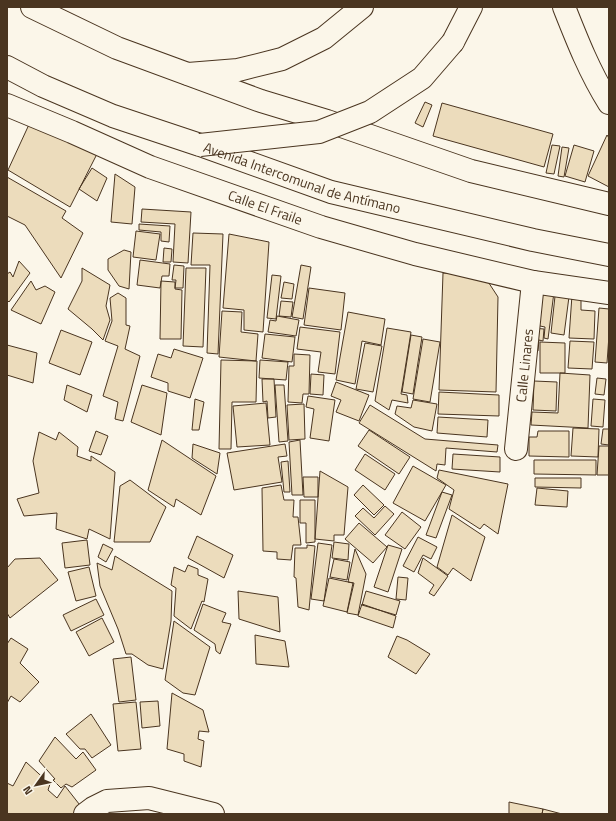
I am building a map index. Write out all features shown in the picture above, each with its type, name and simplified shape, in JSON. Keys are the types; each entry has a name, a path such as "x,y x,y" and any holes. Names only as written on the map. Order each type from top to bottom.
{"main road":[{"path":"32,7 117,48 261,101 327,121 471,171 609,204"},
{"path":"188,74 238,70 282,60 324,38 362,7"},
{"path":"200,145 319,132 370,112 422,78 453,42 471,7"},
{"path":"564,7 582,53 601,91 609,102"},
{"name":"Avenida Intercomunal de Antímano","path":"7,67 43,86 113,116 200,145 330,192 533,240 609,255"},
{"name":"Calle El Fraile","path":"7,105 150,167 321,227 415,254 533,282 609,293"},
{"name":"Calle Linares","path":"516,449 533,282"},
{"path":"85,814 93,808 107,802 149,798 213,814"}],"building":[{"path":"425,102 432,105 423,127 415,123"},
{"path":"442,103 553,134 544,167 433,136"},
{"path":"32,118 98,152 70,207 8,170"},
{"path":"607,135 609,138 609,187 588,176"},
{"path":"552,145 560,146 554,174 546,173"},
{"path":"574,145 594,151 585,182 565,176"},
{"path":"562,147 569,148 564,177 558,176"},
{"path":"92,168 107,178 97,201 79,189"},
{"path":"115,174 135,187 132,224 111,222"},
{"path":"7,177 66,211 62,218 83,233 61,278 25,225 7,216"},
{"path":"142,209 191,212 188,263 173,262 175,224 141,222"},
{"path":"139,224 170,226 169,242 161,241 161,232 139,230"},
{"path":"136,231 160,234 156,260 133,257"},
{"path":"193,233 223,234 218,354 207,353 210,265 191,265"},
{"path":"229,234 269,242 263,332 244,330 244,310 223,308"},
{"path":"164,248 172,249 171,262 163,262"},
{"path":"124,250 131,252 129,289 119,286 108,270 108,259"},
{"path":"140,260 170,264 169,276 162,276 160,288 137,285"},
{"path":"19,261 30,273 9,302 7,300 7,274 10,272 13,277"},
{"path":"174,265 184,266 183,288 175,288 176,280 172,280"},
{"path":"301,265 311,267 303,319 292,317"},
{"path":"82,268 110,285 106,306 110,320 103,340 68,309 82,281"},
{"path":"186,268 206,268 203,347 183,346"},
{"path":"443,273 483,274 498,297 496,392 439,390"},
{"path":"272,275 281,276 276,319 267,318"},
{"path":"31,281 36,290 45,286 55,292 41,324 11,310"},
{"path":"161,281 175,282 175,289 182,290 181,339 160,339"},
{"path":"284,282 294,284 292,299 281,298"},
{"path":"556,287 570,289 564,335 551,333"},
{"path":"309,288 345,293 341,330 304,325"},
{"path":"539,291 554,292 548,339 544,338 545,327 535,325"},
{"path":"118,293 126,298 126,325 130,326 125,349 140,356 123,421 115,419 118,402 103,396 118,346 105,341 112,321 110,298"},
{"path":"572,295 581,296 581,310 595,311 594,339 569,338"},
{"path":"281,301 293,302 291,317 279,316"},
{"path":"599,308 609,309 607,363 595,362"},
{"path":"222,311 242,312 241,332 258,334 256,361 219,357"},
{"path":"348,312 385,319 381,345 362,341 355,384 336,380"},
{"path":"277,316 299,320 296,336 268,332 270,320 276,321"},
{"path":"300,327 340,332 335,374 318,372 321,352 297,349"},
{"path":"387,328 411,332 401,394 407,395 408,403 392,400 389,410 375,401"},
{"path":"532,328 544,329 543,341 539,340 538,351 530,351"},
{"path":"61,330 92,342 80,375 49,363"},
{"path":"265,334 295,337 292,362 262,358"},
{"path":"411,335 422,337 413,394 402,392"},
{"path":"423,339 440,342 430,402 413,399"},
{"path":"570,341 594,342 592,369 568,368"},
{"path":"540,342 565,343 565,373 540,373"},
{"path":"365,343 382,346 373,392 356,389"},
{"path":"7,345 37,353 33,383 7,375"},
{"path":"174,349 203,358 190,398 168,391 168,383 151,377 158,354 171,358"},
{"path":"294,354 310,355 309,394 303,394 302,403 288,402 289,366 294,366"},
{"path":"221,360 257,361 256,402 232,402 231,449 219,449"},
{"path":"260,360 288,362 286,380 259,378"},
{"path":"560,373 590,375 588,428 531,425 532,412 558,413"},
{"path":"311,374 324,375 323,395 310,394"},
{"path":"597,378 606,379 604,395 595,394"},
{"path":"262,379 274,379 276,417 268,418 267,401 263,402"},
{"path":"534,381 557,382 556,411 533,410"},
{"path":"336,382 369,395 359,421 336,412 341,400 331,396"},
{"path":"67,385 92,395 87,412 64,400"},
{"path":"142,385 167,393 161,435 131,422"},
{"path":"275,385 284,385 288,441 279,442"},
{"path":"439,392 499,395 499,416 438,414"},
{"path":"308,396 335,400 329,441 310,438 314,409 306,407"},
{"path":"195,399 204,402 199,430 192,430"},
{"path":"593,399 605,400 603,427 591,426"},
{"path":"413,400 437,404 432,431 414,427 395,414 397,406 411,408"},
{"path":"266,403 270,445 237,447 233,406"},
{"path":"304,404 305,439 289,440 287,405"},
{"path":"370,405 425,439 498,445 497,452 446,448 445,465 437,464 436,471 359,423"},
{"path":"438,417 488,420 487,437 437,433"},
{"path":"573,428 599,429 598,457 571,456"},
{"path":"603,429 609,429 609,445 601,444"},
{"path":"369,430 410,457 399,474 358,446"},
{"path":"96,431 108,436 101,455 89,451"},
{"path":"538,431 569,431 569,457 529,456 529,437 537,437"},
{"path":"39,432 56,440 59,432 78,447 77,456 91,461 91,456 115,472 110,539 89,529 87,539 56,529 57,513 24,516 17,499 39,493 33,461"},
{"path":"162,440 216,476 201,515 176,499 174,507 148,490"},
{"path":"300,440 303,495 292,495 289,442"},
{"path":"193,444 220,453 217,474 192,458"},
{"path":"285,444 287,456 278,457 282,482 234,490 227,453"},
{"path":"599,446 609,446 609,475 597,475"},
{"path":"365,454 395,474 385,490 355,470"},
{"path":"453,454 500,457 500,472 452,469"},
{"path":"534,460 596,460 596,475 534,474"},
{"path":"288,461 290,492 284,492 281,462"},
{"path":"413,466 446,485 425,521 393,503"},
{"path":"439,470 508,484 498,534 484,524 480,529 449,509 454,490 437,478"},
{"path":"320,471 348,487 344,535 334,535 334,541 315,539"},
{"path":"303,477 318,477 318,497 304,497"},
{"path":"535,478 581,478 581,488 535,487"},
{"path":"130,480 166,507 150,542 114,542 120,486"},
{"path":"281,485 284,500 294,500 293,517 298,517 301,545 293,545 291,560 277,559 277,552 263,551 262,488"},
{"path":"363,485 384,505 374,515 354,495"},
{"path":"537,488 568,491 567,507 535,505"},
{"path":"442,492 452,495 436,538 426,535"},
{"path":"300,500 315,500 315,542 306,543 306,523 300,523"},
{"path":"385,506 394,514 375,535 355,516 363,508 374,518"},
{"path":"402,512 421,527 405,549 385,535"},
{"path":"452,515 485,537 471,581 453,568 448,575 437,567"},
{"path":"359,523 387,547 373,563 345,539"},
{"path":"197,536 233,555 224,578 188,558"},
{"path":"418,537 437,547 431,559 423,555 414,572 403,566"},
{"path":"87,540 90,565 65,568 62,543"},
{"path":"334,542 349,544 348,560 332,558"},
{"path":"318,543 332,545 324,601 311,599"},
{"path":"103,544 113,549 106,562 98,557"},
{"path":"307,545 315,546 309,610 298,607 296,578 294,577 295,548 307,548"},
{"path":"388,545 402,549 388,592 374,587"},
{"path":"355,549 366,574 358,615 347,613 354,583 348,582"},
{"path":"115,556 172,591 171,621 163,669 148,665 132,654 126,654 118,629 100,586 97,563 112,570"},
{"path":"40,558 58,580 10,618 7,613 7,568 15,559"},
{"path":"423,558 448,576 434,596 429,593 434,585 418,573"},
{"path":"334,559 350,562 347,580 330,577"},
{"path":"188,565 198,569 198,575 208,579 204,602 202,601 191,629 174,616 176,588 171,585 174,567 185,572"},
{"path":"89,567 96,596 76,601 68,572"},
{"path":"398,577 408,578 406,600 396,599"},
{"path":"329,578 353,583 347,612 323,606"},
{"path":"238,591 278,597 280,632 239,619"},
{"path":"366,591 400,601 396,615 362,605"},
{"path":"96,599 104,615 71,631 63,615"},
{"path":"203,604 226,613 222,622 231,624 220,654 216,651 215,644 194,630"},
{"path":"362,604 396,616 393,628 358,616"},
{"path":"102,618 114,642 89,656 76,632"},
{"path":"174,621 210,647 195,695 183,693 165,680"},
{"path":"255,635 285,641 289,667 256,664"},
{"path":"397,636 407,640 430,654 416,674 388,657"},
{"path":"11,638 28,649 20,663 39,682 20,702 11,696 7,703 7,644"},
{"path":"131,657 136,700 119,702 113,659"},
{"path":"172,693 203,710 209,732 199,731 198,739 204,741 201,767 184,761 184,754 167,749"},
{"path":"158,701 160,726 142,728 140,702"},
{"path":"136,702 141,749 118,751 113,704"},
{"path":"91,714 111,745 92,758 85,749 80,749 66,734"},
{"path":"55,737 76,759 83,752 96,770 72,787 66,784 61,788 39,761"},
{"path":"26,762 50,784 48,790 57,798 65,786 83,809 80,814 7,814 7,783 13,786"},
{"path":"509,802 543,809 542,814 509,814"},
{"path":"543,809 562,814 542,814"}]}
